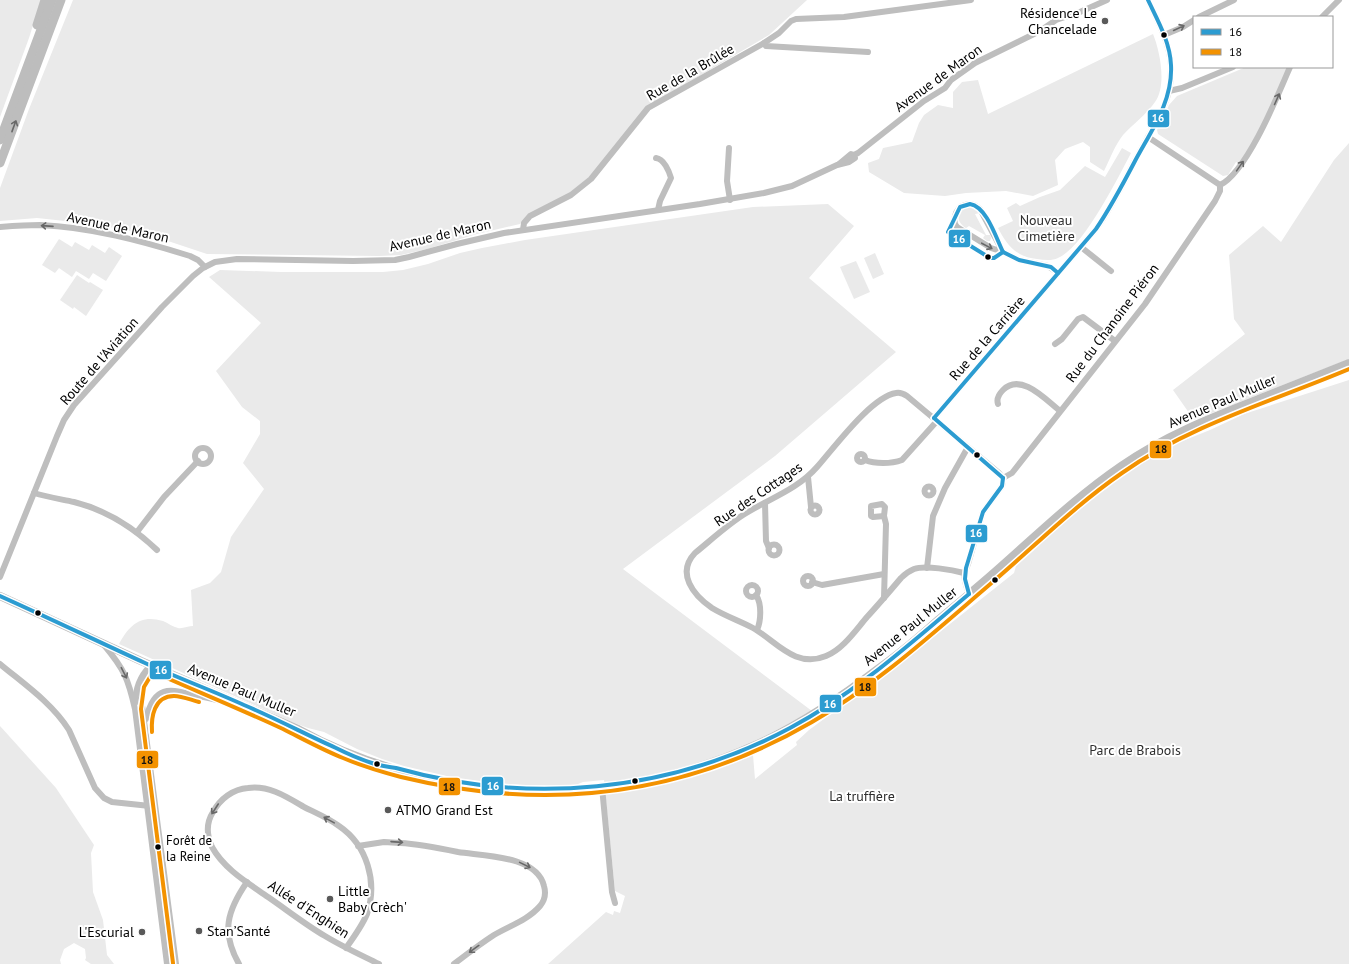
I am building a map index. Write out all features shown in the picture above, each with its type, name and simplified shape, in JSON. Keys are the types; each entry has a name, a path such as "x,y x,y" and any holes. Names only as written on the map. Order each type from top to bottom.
{"highway":[{"path":"22,82 20,73 45,0"},
{"path":"0,140 52,0"},
{"path":"0,163 61,0"},
{"path":"46,41 55,31 67,0"}],"main road":[{"name":"Avenue Paul Muller","path":"0,596 102,644 298,729 397,768 437,779 498,788 549,790 602,787 654,779 700,766 740,752 787,730 838,698 880,668 924,633 1086,492 1149,448 1205,420 1349,364"}],"street":[{"name":"Rue de la Brûlée","path":"523,230 524,223 530,216 571,195 592,179 648,108 764,43 791,21 844,17 971,0"},
{"name":"Avenue de Maron","path":"0,227 40,226 97,233 142,243 181,254 198,260 205,267 215,262 232,259 353,262 395,260 486,237 523,230 730,200 792,186 837,165 851,154 854,155 924,101 945,88 952,80 975,63 1043,30 1056,20 1080,12 1107,0"},
{"name":"Rue de la Carrière","path":"865,460 870,463 897,462 902,460 1081,247 1104,216 1148,137 1169,91 1171,66 1169,50 1148,0"},
{"path":"1201,16 1234,0"},
{"path":"1323,16 1339,0"},
{"path":"1164,35 1183,27 1193,21"},
{"path":"764,43 766,46 868,52"},
{"path":"1169,91 1182,88 1230,68"},
{"path":"1148,137 1220,185 1227,181 1242,164 1273,108 1290,68"},
{"path":"729,148 727,181 730,200"},
{"path":"656,158 663,161 671,178 660,201 658,210"},
{"name":"Rue du Chanoine Piéron","path":"964,573 983,512 1002,486 1003,478 1012,473 1153,293 1216,201 1220,191 1220,185"},
{"path":"1003,252 980,209 975,205 970,204 960,207 954,219 957,227 991,248 1019,260 1051,267 1058,273"},
{"path":"1081,247 1110,271"},
{"name":"Route de l'Aviation","path":"0,578 61,427 74,405 91,384 162,307 193,276 205,267"},
{"path":"1055,344 1062,339 1078,319 1083,317 1116,341"},
{"path":"998,404 998,397 1002,390 1010,385 1019,384 1029,387 1060,411"},
{"name":"Rue des Cottages","path":"964,573 927,568 917,568 909,571 844,644 831,654 819,658 805,659 794,656 782,650 757,630 714,608 702,600 691,586 686,572 689,561 696,553 737,520 808,477 863,414 872,406 892,394 899,392 907,396 936,419 1003,478"},
{"path":"927,568 932,522 942,492 968,447"},
{"path":"137,532 164,497 198,462"},
{"path":"808,477 811,507"},
{"path":"933,491 942,492"},
{"path":"34,493 89,507 116,519 137,532 157,550"},
{"path":"765,503 766,541 769,548"},
{"path":"884,516 886,524 884,598"},
{"path":"812,582 822,585 884,571"},
{"path":"964,573 964,579 969,594"},
{"path":"756,595 759,599 760,623 757,630"},
{"path":"102,644 117,660 125,673 134,709 167,964"},
{"path":"0,664 47,703 64,722 95,788 101,795 112,802 155,806"},
{"path":"134,709 138,684 144,672 151,665"},
{"path":"151,665 141,698 176,964"},
{"path":"145,723 152,701 159,694 172,690 252,708"},
{"name":"Allée d'Enghien","path":"346,948 364,921 371,900 369,868 358,846 350,835 339,826 278,793 257,787 238,790 223,799 215,809 209,821 208,833 212,847 230,869 319,933 346,948 379,964"},
{"path":"602,787 612,892 615,902"},
{"path":"358,846 384,842 400,843 496,857 523,864 533,870 540,877 544,884 545,892 544,900 536,910 521,920 494,934 454,964"},
{"path":"239,964 230,943 228,926 232,907 247,882"}],"green space":[{"path":"0,0 41,0 29,38 0,117"},
{"path":"73,0 807,0 769,35 648,106 590,177 575,190 527,217 520,224 401,255 379,256 207,254 162,239 93,224 37,218 0,221 0,188 29,109"},
{"path":"1153,34 1158,50 1161,68 1161,87 1159,95 1148,111 1120,139 1104,171 1090,162 1090,147 1083,142 1065,149 1055,160 1058,185 1033,196 1006,191 966,193 945,196 904,193 869,172 868,163 879,159 883,148 912,142 919,123 924,115 938,105 953,108 953,92 962,82 978,80 988,114"},
{"path":"1244,68 1288,68 1274,101 1241,164 1236,162 1228,175 1223,176 1158,134 1157,130 1169,105 1177,96"},
{"path":"1349,143 1349,359 1194,420 1173,390 1245,334 1234,319 1229,255 1263,226 1281,242 1334,160"},
{"name":"Nouveau Cimetière","path":"1122,148 1131,153 1109,195 1089,227 1068,252 1056,259 1042,260 1023,256 1009,245 998,228 1013,221 1007,208 1016,203 1020,206 1060,190 1085,166 1105,177"},
{"path":"828,204 854,226 809,278 896,352 775,456 623,569 812,711 752,743 755,779 797,745 796,742 809,730 855,696 858,697 1014,573 1016,566 1113,475 1140,458 1210,430 1244,414 1349,380 1349,964 548,964 606,912 613,915 614,911 620,913 625,896 615,891 604,780 583,782 573,786 522,785 451,777 404,766 357,749 324,732 292,722 119,644 127,631 142,620 155,619 180,628 193,626 191,590 210,583 221,572 231,537 264,489 243,463 260,434 260,421 242,407 216,371 261,323 209,277 220,270 281,272 383,272 403,270 428,264 460,253 525,240 753,207"},
{"path":"970,207 980,213 975,214 986,235 990,235 990,241 983,238 985,235 969,226 966,228 960,222 960,213 965,208"},
{"path":"59,239 72,247 75,242 89,250 92,245 105,253 109,247 122,256 106,281 93,273 89,279 76,271 72,277 59,268 55,273 42,265"},
{"path":"875,253 884,274 873,279 864,258"},
{"path":"856,261 870,292 854,299 840,267"},
{"path":"77,275 103,290 86,316 74,307 73,309 60,300"},
{"path":"0,726 56,788 94,845 91,853 93,892 103,920 107,955 114,964 91,964 85,960 85,949 74,943 64,949 60,960 61,964 0,964"}],"transit line":[{"name":"16","path":"934,418 1096,229 1117,195 1154,127 1165,103 1171,78 1171,65 1166,40 1148,0"},
{"name":"16","path":"970,204 976,206 981,211 994,231 1003,252 994,258 990,258 948,232 960,207 970,204"},
{"name":"16","path":"1003,252 1019,260 1051,267 1058,273"},
{"name":"18","path":"173,963 141,709 144,687 153,672 283,729 350,761 401,777 455,788 508,794 560,795 612,791 663,782 714,767 763,747 836,708 859,692 925,640 1005,572 1087,499 1148,456 1204,427 1349,369"},
{"name":"16","path":"934,418 1003,478"},
{"name":"16","path":"969,594 965,579 966,568 983,512 1002,486 1003,478"},
{"name":"16","path":"0,596 145,663 256,710 365,761 446,780 496,786 546,789 597,786 647,779 696,767 744,750 790,728 838,699 883,666 969,594"},
{"name":"18","path":"152,732 153,714 158,703 162,700 167,697 177,696 199,702"}],"place":[{"name":"Résidence Le Chancelade","path":"1105,21"},
{"name":"ATMO Grand Est","path":"388,810"},
{"name":"Forêt de la Reine","path":"158,847"},
{"name":"Little Baby Crèch'","path":"330,899"},
{"name":"Stan’Santé","path":"199,931"},
{"name":"L'Escurial","path":"142,932"}],"park label":[{"name":"Parc de Brabois","path":"1135,750"},
{"name":"La truffière","path":"862,796"}]}
